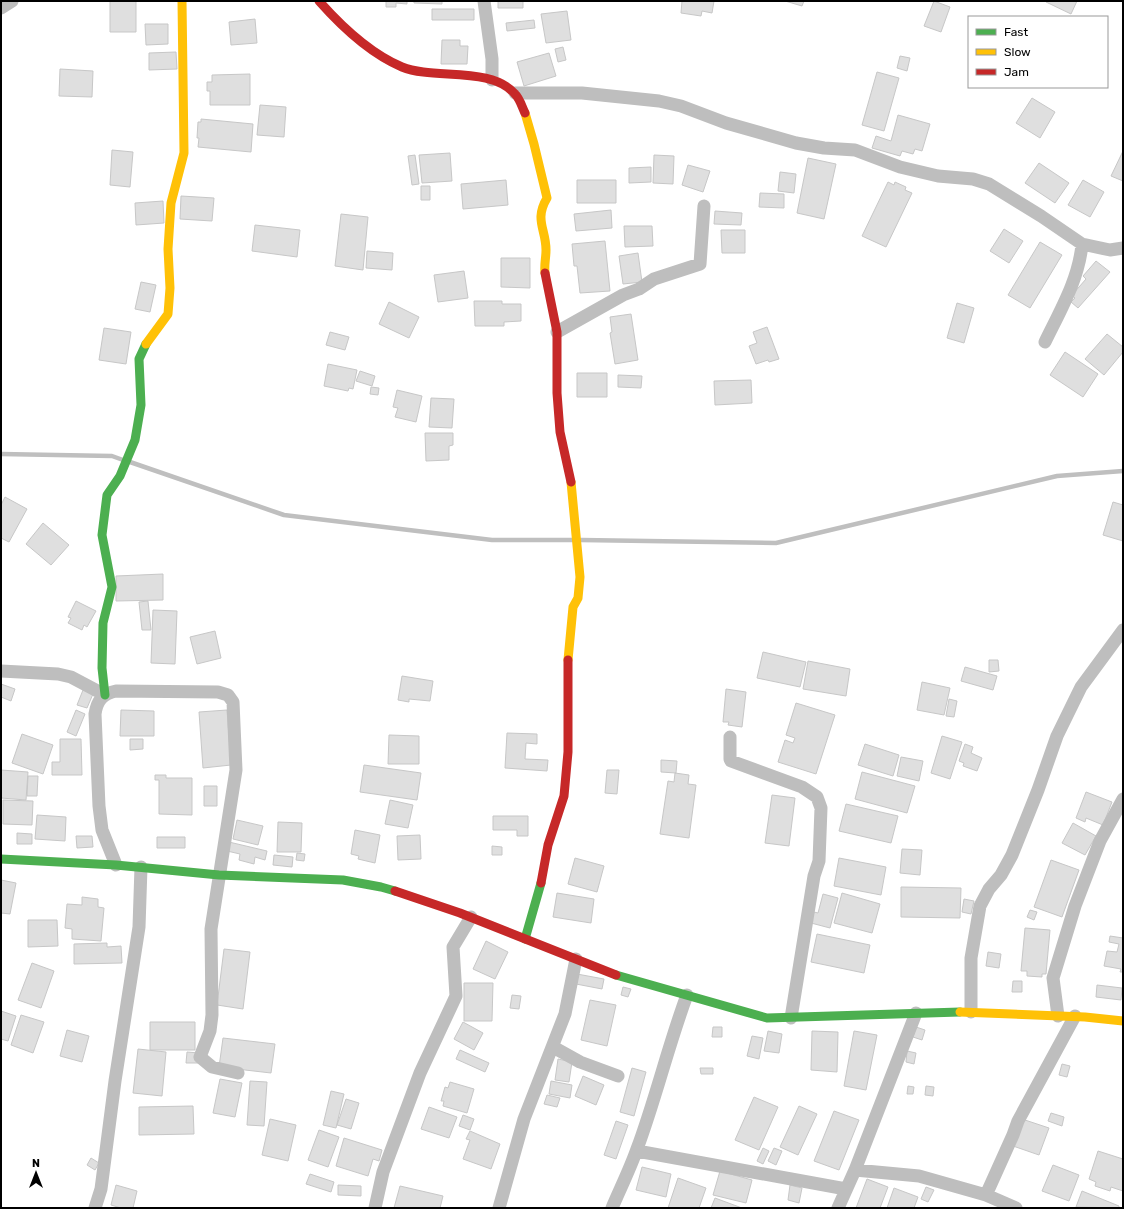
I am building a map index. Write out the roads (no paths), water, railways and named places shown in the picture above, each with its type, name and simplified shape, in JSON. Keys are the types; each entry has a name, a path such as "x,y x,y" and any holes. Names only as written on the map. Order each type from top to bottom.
{"street":[{"path":"1,8 12,1"},
{"path":"105,695 102,668 103,623 112,587 102,535 107,494 120,476 135,440 141,405 139,359 143,349 168,314 170,288 168,249 171,203 184,153 182,1"},
{"path":"319,1 350,32 378,54 402,67 423,74 492,80 515,93 582,93 659,101 681,106 726,123 796,143 824,148 855,150 900,167 938,176 973,179 989,184 1041,216 1082,244 1110,250 1123,248"},
{"path":"484,1 492,59 492,80"},
{"path":"515,93 526,115 547,198 541,208 541,228 546,249 544,267 557,332 557,393 560,432 572,486 580,577 578,598 573,607 567,670 568,752 564,796 548,845 542,880 526,939"},
{"path":"557,332 623,294 639,289 654,278 700,264 704,206"},
{"path":"1044,342 1065,302 1081,259 1082,244"},
{"path":"971,1012 971,958 980,906 989,889 1001,875 1012,856 1057,736 1081,687 1123,630"},
{"path":"1,671 58,674 71,677 105,695"},
{"path":"116,865 102,830 99,806 96,705 105,695 116,691 218,692 228,695 232,702 236,770 211,929 211,1026 206,1045 200,1057 212,1067 238,1073"},
{"path":"730,737 731,761 802,787 817,797 821,808 819,861 814,876 791,1018"},
{"path":"1058,1016 1053,978 1075,906 1098,848 1123,799"},
{"path":"1,859 116,865 219,875 343,880 381,887 471,917 616,975 766,1018 971,1012 1075,1016 1123,1021"},
{"path":"95,1208 101,1189 115,1081 139,927 141,867"},
{"path":"375,1208 383,1172 420,1073 456,996 453,947 471,917"},
{"path":"499,1208 524,1119 565,1014 576,959"},
{"path":"612,1208 637,1151 671,1039 687,995"},
{"path":"838,1208 855,1170 916,1013"},
{"path":"986,1195 1018,1121 1075,1016"},
{"path":"553,1047 580,1062 618,1076"},
{"path":"637,1151 846,1189"},
{"path":"855,1170 919,1176 986,1195 1016,1208"}],"waterway":[{"path":"1,454 112,456 123,460"},
{"path":"130,462 284,515 492,540 572,540"},
{"path":"581,540 776,543 1057,476 1123,471"}]}
